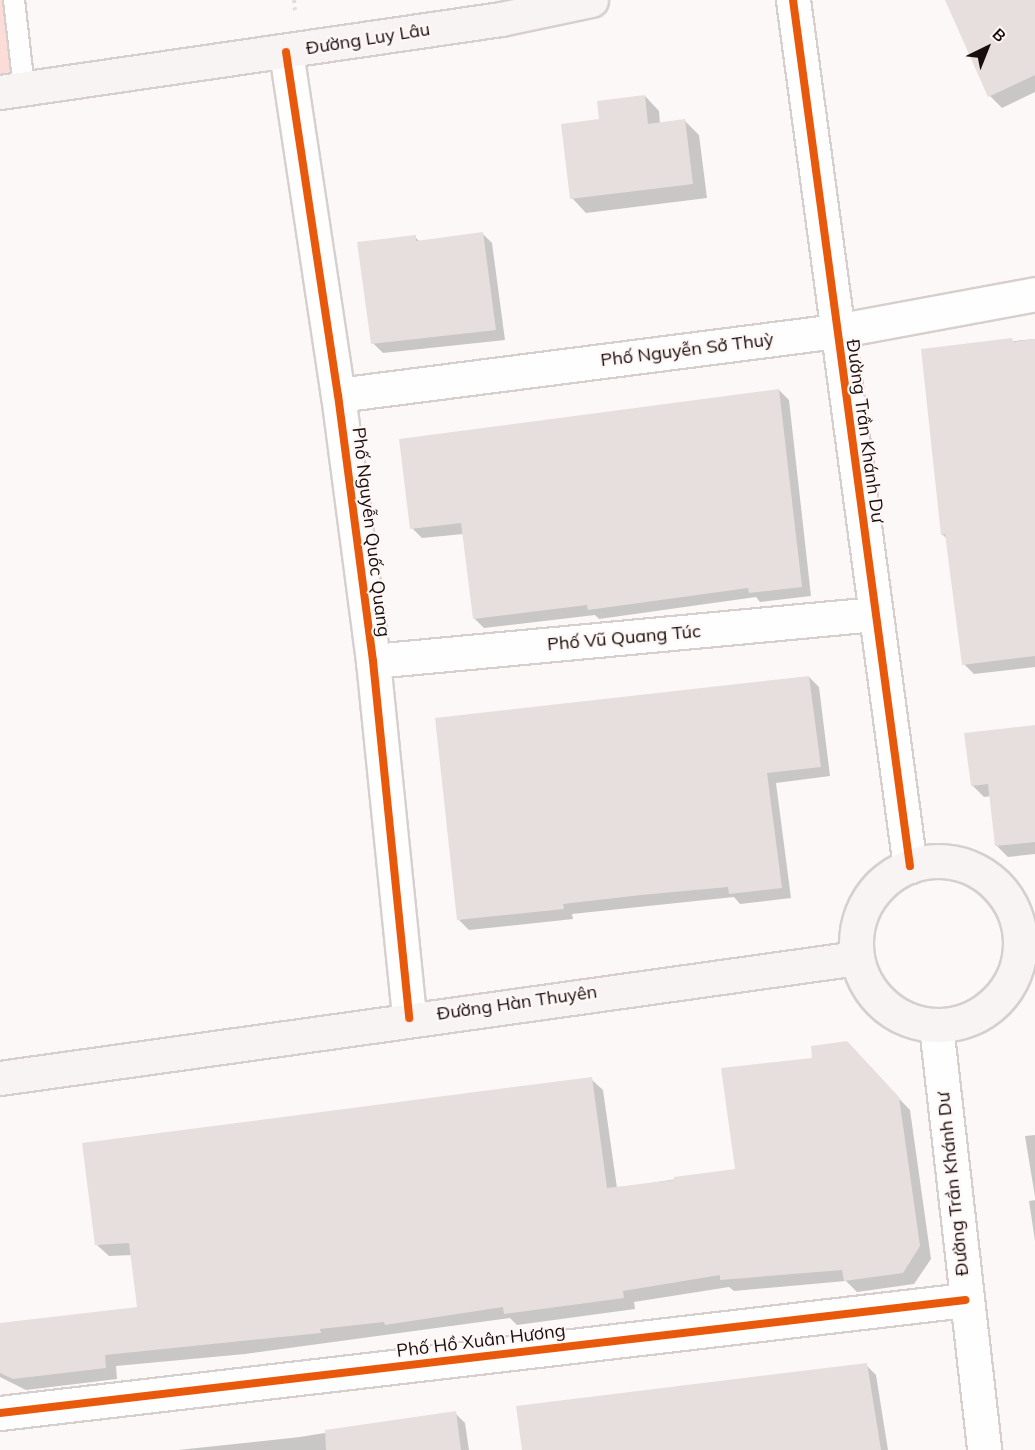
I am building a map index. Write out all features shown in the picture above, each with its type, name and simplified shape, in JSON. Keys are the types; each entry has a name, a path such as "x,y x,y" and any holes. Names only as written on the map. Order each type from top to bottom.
{"street":[{"name":"Đường Luy Lâu","path":"12,90 501,19 591,0"},
{"name":"Đường Trần Khánh Dư","path":"793,0 910,866"},
{"name":"Phố Nguyễn Quốc Quang","path":"286,52 338,395 373,661 409,1018"},
{"name":"Phố Nguyễn Sở Thuỳ","path":"338,395 836,331 1035,294"},
{"name":"Phố Vũ Quang Túc","path":"373,661 875,614"},
{"path":"936,861 971,868 1000,891 1026,922 1018,962 1000,997 968,1020 936,1026 903,1018 882,1004 866,983 857,958 856,927 866,904 881,884 910,866 936,861"},
{"name":"Đường Hàn Thuyên","path":"0,1078 409,1018 857,958"},
{"name":"Đường Trần Khánh Dư","path":"936,1026 965,1300 984,1450"},
{"name":"Phố Hồ Xuân Hương","path":"0,1413 965,1300"}],"lane":[{"path":"12,90 14,0"}],"path":[{"path":"294,0 296,13"}],"shaded area":[{"path":"0,0 14,0 24,88 0,92"}],"building":[{"path":"945,0 1035,0 1035,75 988,97"},
{"path":"645,95 648,124 685,119 693,184 570,199 561,124 599,119 597,101"},
{"path":"483,232 496,330 371,344 357,242 416,235 416,241"},
{"path":"1012,338 1013,342 1035,339 1035,656 962,665 945,534 941,535 921,349"},
{"path":"779,389 802,587 749,593 748,588 588,610 587,605 473,619 461,523 410,529 399,439"},
{"path":"809,676 821,767 767,773 782,888 729,894 728,887 641,895 563,904 564,909 457,920 435,718"},
{"path":"1035,725 1035,842 995,846 988,784 971,786 964,733"},
{"path":"847,1041 899,1097 920,1246 903,1273 844,1281 842,1270 720,1280 720,1275 623,1291 624,1298 504,1314 503,1307 385,1325 384,1322 320,1329 321,1333 105,1355 106,1368 13,1379 0,1373 0,1323 137,1307 129,1243 95,1245 82,1143 592,1077 607,1188 674,1180 674,1177 735,1169 721,1068 812,1058 811,1046"},
{"path":"867,1363 881,1450 522,1450 516,1406"},
{"path":"456,1411 461,1450 326,1450 325,1430"}],"cycle path":[{"path":"793,0 910,866"},
{"path":"286,52 338,395 373,661 409,1018"},
{"path":"0,1413 965,1300"}]}
